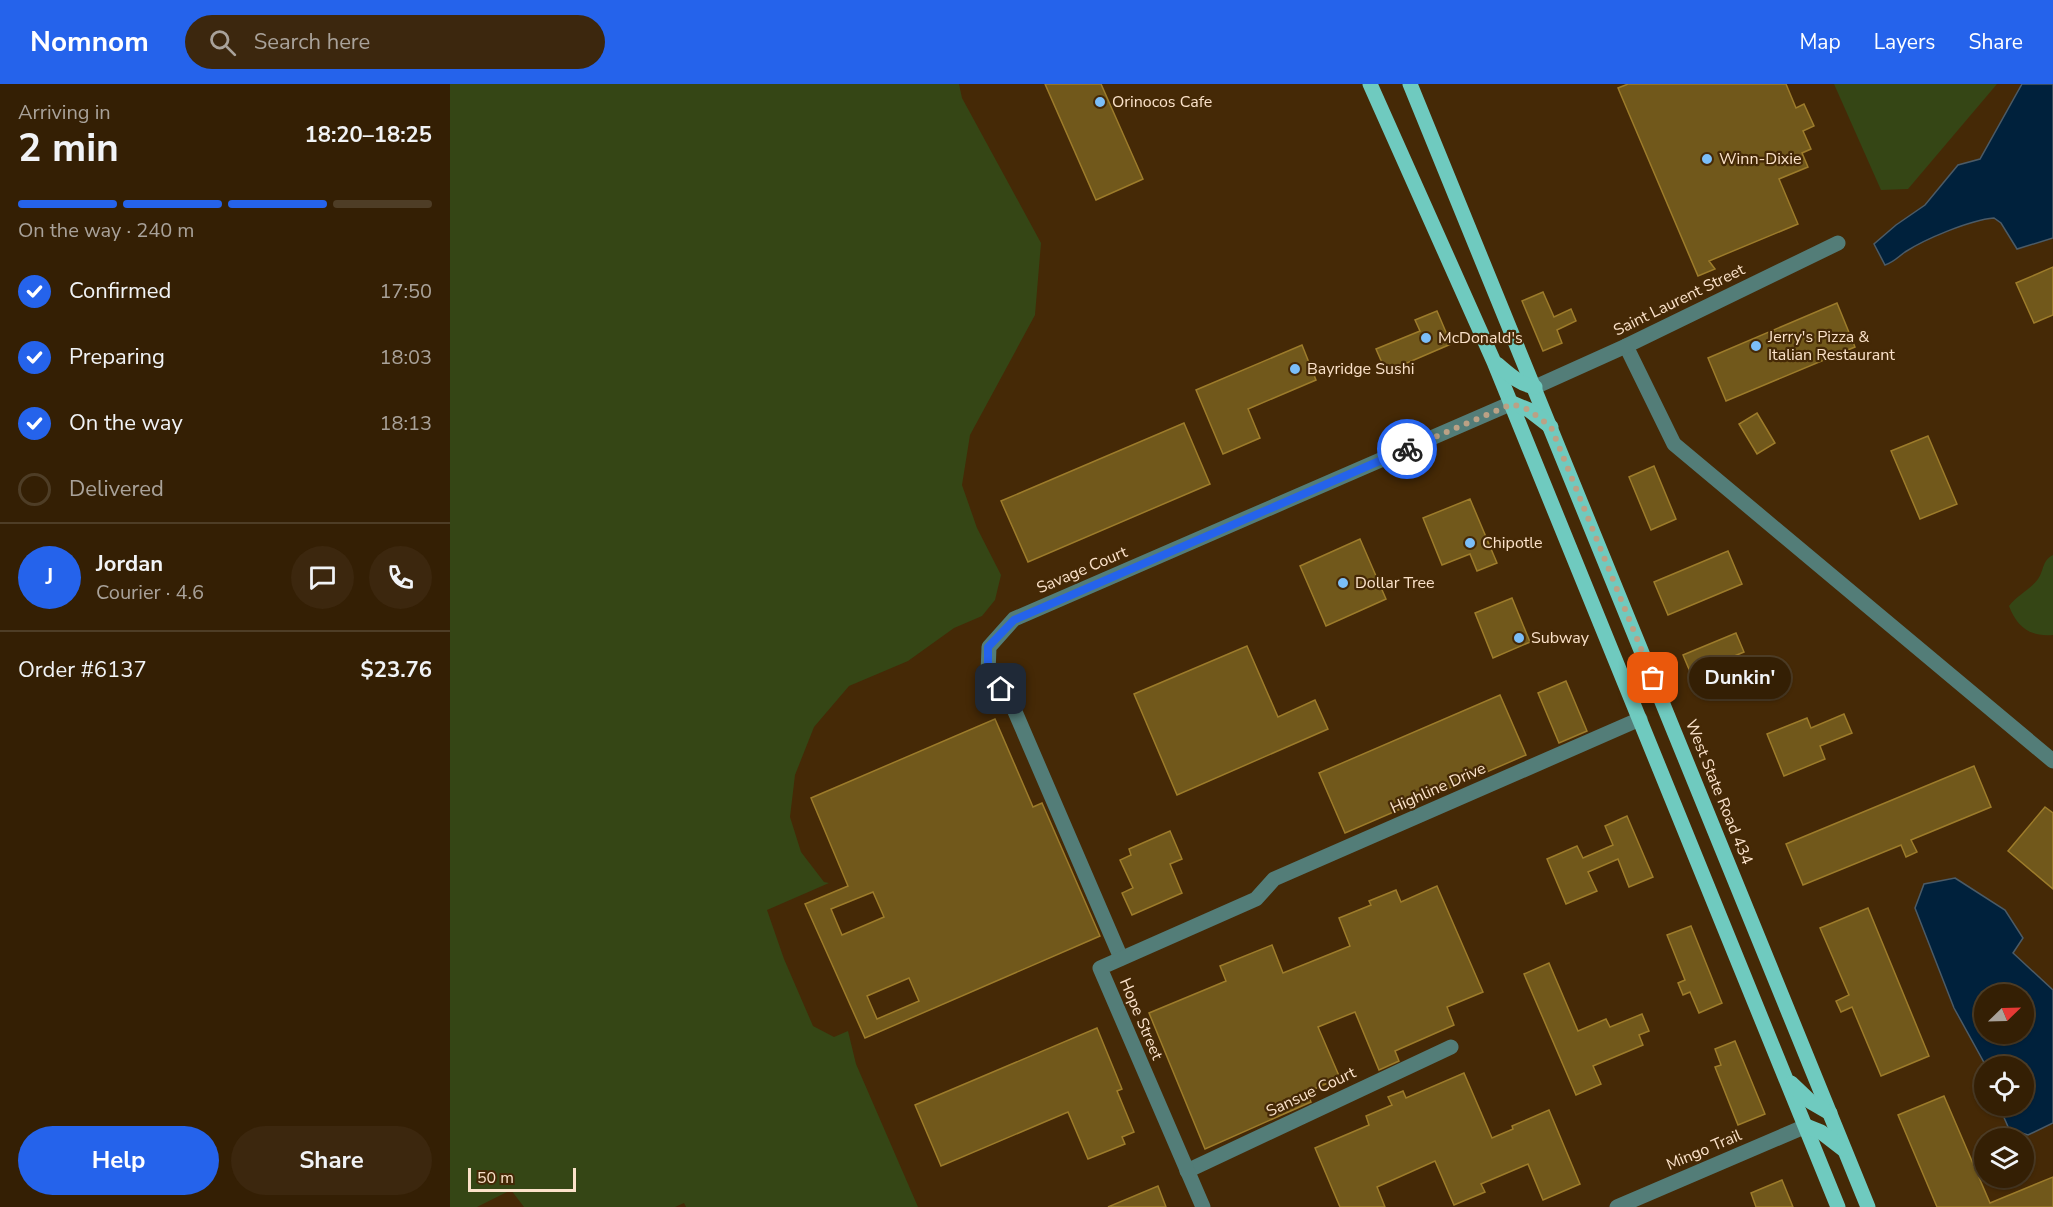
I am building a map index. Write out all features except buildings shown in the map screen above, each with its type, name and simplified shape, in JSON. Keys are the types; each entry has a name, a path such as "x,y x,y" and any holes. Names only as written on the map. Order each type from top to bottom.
{"main road":[{"path":"1370,84 1512,404 1839,1207"},
{"name":"West State Road 434","path":"1410,84 1868,1207"},
{"path":"1494,362 1514,379 1535,387"},
{"path":"1512,404 1529,410 1551,427"},
{"path":"1787,1079 1811,1102 1830,1113"},
{"path":"1806,1126 1821,1132 1845,1151"}],"street":[{"name":"Saint Laurent Street","path":"1535,387 1626,346 1838,243"},
{"path":"1626,346 1674,444 2053,761"},
{"name":"Savage Court","path":"1121,958 1010,700 988,673 988,647 1014,620 1512,404"},
{"name":"Highline Drive","path":"1256,899 1274,879 1640,719"},
{"name":"Hope Street","path":"1203,1207 1100,968 1256,899"},
{"name":"Sansue Court","path":"1187,1171 1451,1047"},
{"name":"Mingo Trail","path":"1617,1207 1806,1126"}],"green space":[{"path":"450,84 959,84 962,98 1041,243 1035,315 970,435 962,485 977,528 1001,575 995,600 982,616 954,628 908,661 849,686 814,727 795,775 790,817 801,852 824,882 829,883 767,910 784,959 813,1026 834,1037 848,1031 856,1064 918,1207 686,1207 684,1203 675,1207 524,1207 511,1190 477,1207 450,1207"},
{"path":"1834,84 1997,84 1908,189 1881,190"},
{"path":"2053,555 2053,635 2038,634 2020,625 2009,606 2035,583 2047,560"}],"water":[{"path":"2022,84 2053,84 2053,238 2017,249 2001,223 1994,218 1961,226 1936,236 1885,265 1874,244 1925,205 1958,165 1980,159"},
{"path":"1955,878 2005,910 2023,938 2013,953 2053,990 2053,1123 2034,1132 2034,1128 2009,1128 2003,1116 2034,1116 2034,1056 1980,1056 1954,1008 1915,908 1924,884"}],"way so far":[{"path":"1407,449 1512,404 1529,410 1551,427 1653,678"}],"place":[{"name":"Orinocos Cafe","path":"1100,102"},
{"name":"Winn-Dixie","path":"1707,159"},
{"name":"McDonald's","path":"1426,338"},
{"name":"Jerry's Pizza & Italian Restaurant","path":"1756,346"},
{"name":"Bayridge Sushi","path":"1295,369"},
{"name":"Chipotle","path":"1470,543"},
{"name":"Dollar Tree","path":"1343,583"},
{"name":"Subway","path":"1519,638"},
{"name":"Dunkin'","path":"1653,678"}],"route":[{"path":"1001,689 988,673 988,647 1014,620 1407,449"}]}
